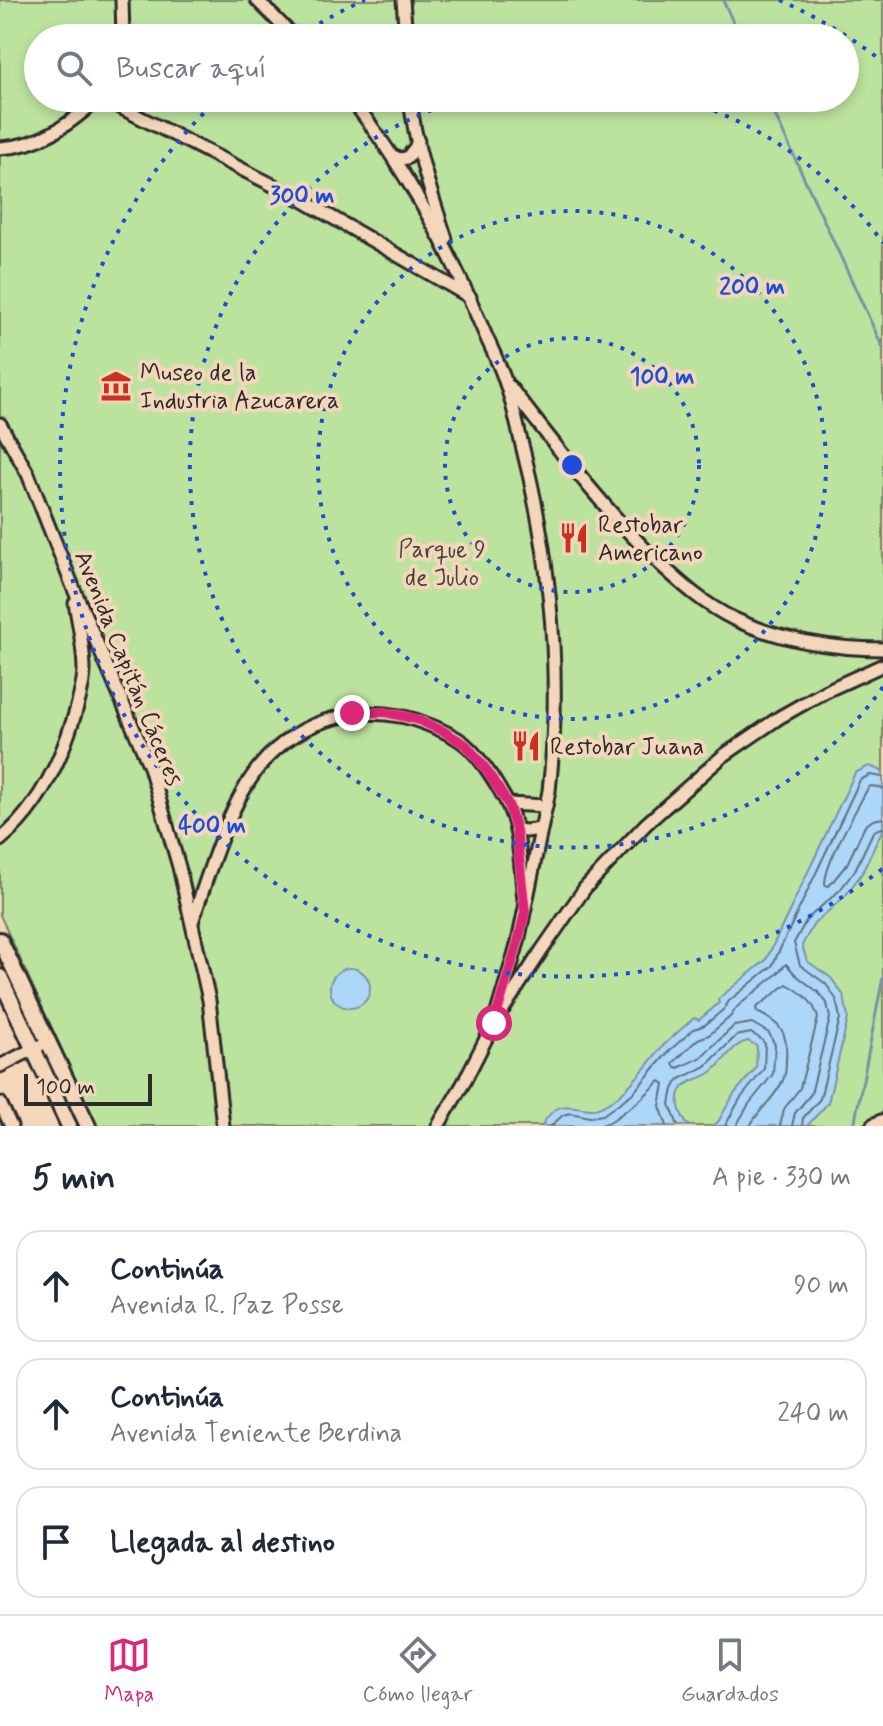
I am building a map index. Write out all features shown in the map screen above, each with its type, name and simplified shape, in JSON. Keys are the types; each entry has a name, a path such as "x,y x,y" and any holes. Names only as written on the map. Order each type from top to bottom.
{"main road":[{"path":"0,940 88,1126"},
{"path":"0,977 69,1126"},
{"path":"874,1126 883,1122"}],"street":[{"path":"122,0 123,24"},
{"path":"257,0 281,24"},
{"path":"403,0 405,24"},
{"path":"0,148 50,136 84,112"},
{"path":"128,112 302,200 470,297"},
{"path":"361,112 393,156 454,262 470,297 506,382 544,543 555,703 554,745 546,806 525,912 494,1023"},
{"path":"413,112 425,172 454,262"},
{"path":"393,156 407,158 418,140"},
{"path":"506,382 626,532 689,591 735,619 783,637 852,649 883,649"},
{"name":"Avenida Capitán Cáceres","path":"0,424 28,474 150,767 179,867 209,1000 223,1126"},
{"path":"0,840 32,808 46,786 81,696 83,652 73,587"},
{"path":"438,1126 494,1023 585,888 646,824 723,756 746,740 826,691 883,665"},
{"path":"192,923 233,811 260,766 293,735 321,721 352,713 385,712 416,719 466,745 508,804 516,830 525,912"},
{"path":"508,804 546,806"},
{"path":"516,830 541,829"},
{"path":"0,1066 49,1041"},
{"path":"0,1103 11,1126"}],"green space":[{"name":"Parque 9 de Julio","path":"0,0 883,0 883,1116 861,1126 97,1126 0,915"}],"water":[{"path":"869,766 883,773 883,829 862,873 846,895 814,924 802,945 807,961 831,978 844,996 848,1018 828,1103 807,1126 712,1126 756,1068 757,1046 748,1041 737,1046 710,1073 682,1089 680,1109 686,1123 691,1126 542,1126 556,1109 570,1106 593,1109 610,1102 674,1036 694,1018 699,1020 719,1003 718,999 766,960 855,773"},
{"path":"350,968 364,974 370,988 364,1002 350,1008 336,1002 330,988 336,974"}],"waterway":[{"path":"723,0 734,24"},
{"path":"773,112 883,348"},
{"path":"854,1126 883,977"}],"place":[{"name":"Museo de la Industria Azucarera","path":"116,386"},
{"name":"Restobar Americano","path":"574,538"},
{"name":"Restobar Juana","path":"526,746"}],"route":[{"path":"352,713 385,712 416,719 443,731 466,745 508,804 516,830 525,912 494,1023"}]}
